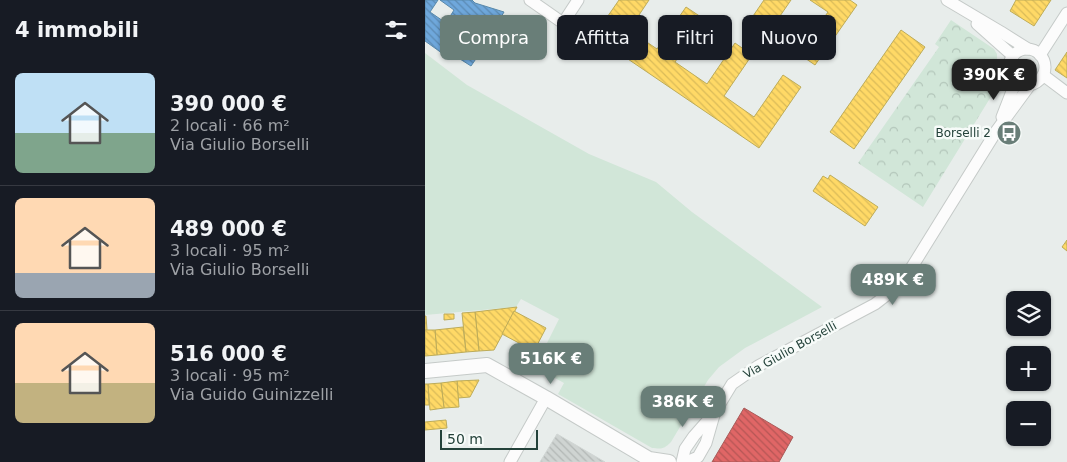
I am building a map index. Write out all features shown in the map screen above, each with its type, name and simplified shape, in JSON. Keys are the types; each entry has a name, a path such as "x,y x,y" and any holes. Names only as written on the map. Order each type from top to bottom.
{"street":[{"path":"530,0 563,23 578,0"},
{"path":"952,3 1040,55 1044,62 1045,69 1043,75 1038,82 1030,85 1021,84 1016,81 1009,67 1013,56 1021,50 1028,49"},
{"path":"952,3 1013,56"},
{"path":"1040,55 1067,13"},
{"path":"1043,75 1067,93"},
{"name":"Via Giulio Borselli","path":"997,130 1016,81"},
{"name":"Via Giulio Borselli","path":"682,462 685,449 715,412 732,384 759,366 875,304 902,282 997,130 1030,85"},
{"path":"425,371 487,365 649,459 669,462"},
{"path":"510,462 546,398"},
{"name":"Via Giulio Borselli","path":"686,462 698,457 706,443 715,412"}],"green space":[{"path":"951,20 994,49 997,54 997,74 1000,82 923,207 858,163 939,47 935,44"},
{"path":"425,53 467,85 589,154 656,182 692,212 822,307 745,348 719,367 708,380 671,442 663,448 652,448 558,394 564,383 535,367 559,319 521,299 516,307 425,315"}],"building: Abitazioni":[{"path":"619,0 649,0 639,15 609,15"},
{"path":"764,0 791,0 781,15 754,15"},
{"path":"810,0 850,0 857,5 836,35 836,15 826,15 828,12"},
{"path":"1016,0 1051,0 1034,26 1010,11"},
{"path":"686,7 698,15 680,15"},
{"path":"901,30 925,47 854,149 830,132"},
{"path":"648,43 657,49 658,48 658,60 676,60 675,62 707,84 723,60 732,60 732,47 735,43 742,48 742,60 749,60 724,96 754,117 783,75 801,87 759,148 629,60 648,60"},
{"path":"1067,52 1067,78 1055,70"},
{"path":"808,60 818,60 815,65"},
{"path":"830,175 878,207 865,226 813,191 823,176 828,179"},
{"path":"1067,240 1067,251 1062,247"},
{"path":"517,307 494,350 479,351 475,312"},
{"path":"514,311 546,328 534,351 502,334"},
{"path":"475,312 479,351 466,352 462,313"},
{"path":"444,314 454,314 454,319 444,320"},
{"path":"426,316 427,330 425,330"},
{"path":"463,327 466,352 437,355 435,330"},
{"path":"425,330 435,330 437,355 425,356"},
{"path":"479,380 470,397 458,398 457,381"},
{"path":"457,381 459,407 444,408 441,383"},
{"path":"441,383 444,408 430,410 428,384"},
{"path":"425,384 428,384 429,405 425,405"},
{"path":"446,420 447,428 425,430 425,422"}],"building: Negozi":[{"path":"744,408 793,437 779,462 712,462"}],"building: Scuole":[{"path":"425,0 438,0 430,12 440,19 440,52 425,41"},
{"path":"440,0 472,0 475,3 504,12 502,15 451,15 454,10"},
{"path":"462,60 475,60 471,66"}],"building: Altro":[{"path":"557,434 605,462 540,462"}],"place":[{"name":"Borselli 2","path":"1009,133"}]}
